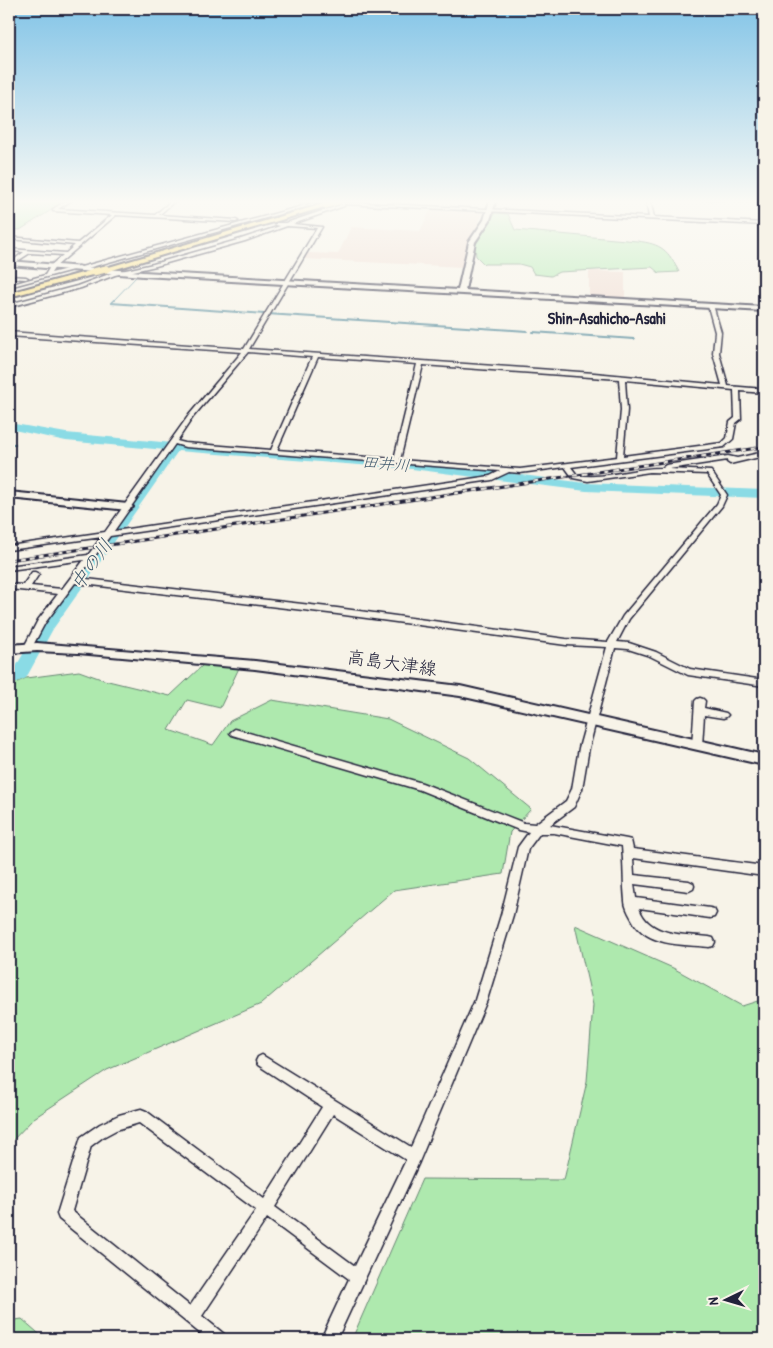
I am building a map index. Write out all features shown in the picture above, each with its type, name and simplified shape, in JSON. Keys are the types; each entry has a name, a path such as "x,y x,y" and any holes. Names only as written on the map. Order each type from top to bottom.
{"highway":[{"path":"9,295 93,272 114,263"},
{"path":"9,287 49,276"},
{"path":"9,304 91,281"}],"main road":[{"name":"高島大津線","path":"9,649 32,647 245,664 379,679 460,691 764,760"}],"street":[{"path":"11,263 285,282 764,309"},
{"path":"49,276 53,266 57,263"},
{"path":"9,287 81,267 113,263"},
{"path":"91,281 149,264 161,263"},
{"path":"32,647 41,622 108,535 191,416 245,352 297,263"},
{"path":"461,292 467,263"},
{"path":"9,277 36,278"},
{"path":"711,306 718,332 716,353 725,386"},
{"path":"9,334 622,378 764,391"},
{"path":"274,450 316,357"},
{"path":"397,460 420,364"},
{"path":"620,458 624,410 622,378"},
{"path":"173,442 185,445 397,460 505,472 566,466 724,444 730,439 732,422 738,419 738,388"},
{"path":"720,444 735,460"},
{"path":"709,472 715,465 764,454"},
{"path":"566,466 574,477 588,479 728,458 735,460"},
{"path":"650,470 709,472"},
{"path":"9,548 494,477 505,472"},
{"path":"329,1339 414,1157 481,1000 507,915 523,847 537,829 570,804 577,789 584,748 612,643 626,618 713,516 722,491 709,472"},
{"path":"9,495 128,507"},
{"path":"9,568 91,556"},
{"path":"25,588 35,574"},
{"path":"72,580 347,613 566,642 612,643 629,646 653,654 688,672 764,683"},
{"path":"9,586 63,592"},
{"path":"697,746 700,706 723,715"},
{"path":"235,733 422,787 523,827 554,829 627,843 630,902 633,911 648,930 658,935 709,942"},
{"path":"628,853 764,871"},
{"path":"629,879 689,886"},
{"path":"630,902 710,913"},
{"path":"262,1061 414,1157"},
{"path":"192,1317 266,1208 331,1105"},
{"path":"219,1339 64,1214 86,1142 93,1134 128,1118 141,1116 358,1277"}],"shaded area":[{"path":"381,263 464,263 462,267"},
{"path":"589,272 625,272 625,300 589,298"}],"green space":[{"path":"483,263 674,263 679,272 659,273 652,267 559,272 551,276 534,274 530,267 519,264"},
{"path":"203,665 239,668 220,708 187,700 169,730 213,745 230,721 272,700 388,719 469,758 531,809 510,832 503,874 394,890 261,1004 107,1070 34,1118 9,1144 9,686 26,678 79,671 104,680 170,696"},
{"path":"575,925 673,968 742,1006 764,999 764,1339 352,1339 422,1179 564,1180 587,1081 593,1005"},
{"path":"22,1319 45,1339 9,1339 9,1321"}],"waterway":[{"path":"9,265 31,267"},
{"path":"113,301 136,277 132,274"},
{"path":"113,301 111,303 264,314"},
{"path":"267,314 527,331"},
{"path":"533,332 634,339"},
{"name":"田井川","path":"9,426 66,437 247,454 412,465 586,487 764,494"},
{"path":"9,444 15,444"},
{"name":"中の川","path":"9,680 20,674 46,627 174,448"}],"railway":[{"path":"9,560 764,447"}],"district":[{"name":"Shin-Asahicho-Asahi","path":"607,318"}]}
